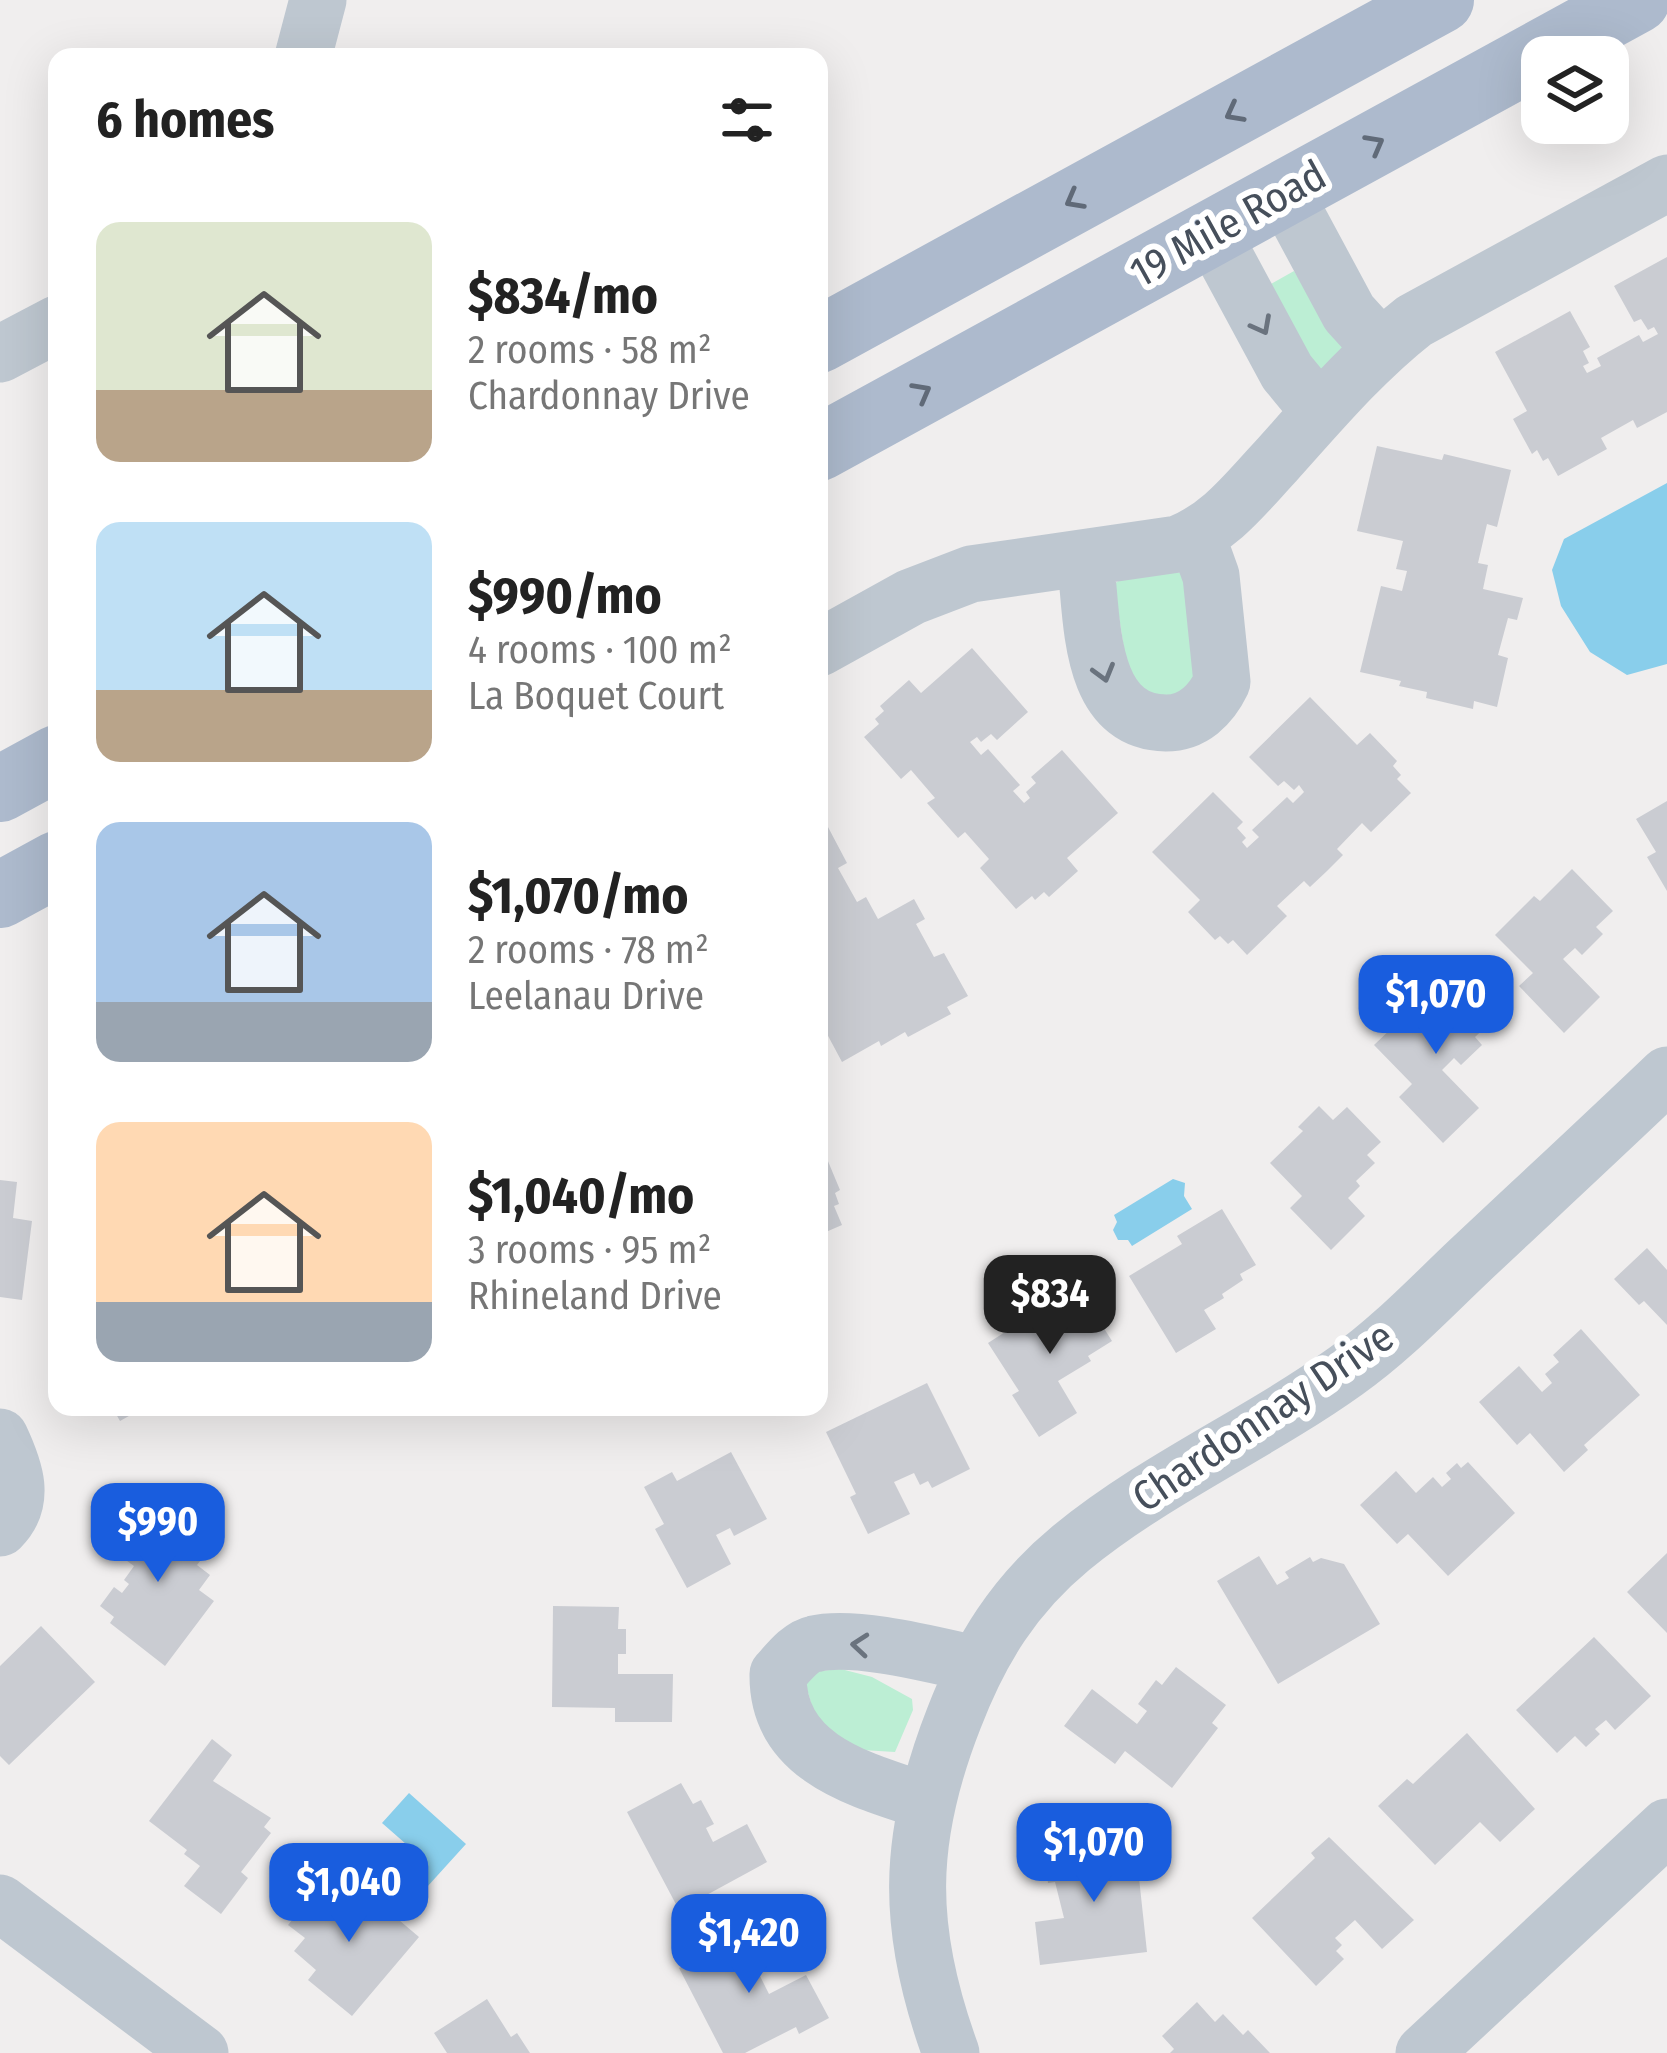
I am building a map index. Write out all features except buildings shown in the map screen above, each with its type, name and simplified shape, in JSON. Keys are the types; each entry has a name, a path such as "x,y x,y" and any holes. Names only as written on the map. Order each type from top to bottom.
{"main road":[{"path":"828,335 1441,0"},
{"name":"19 Mile Road","path":"828,443 1637,0"},
{"path":"1176,144 1155,176 1153,192 1166,224 1201,239"},
{"path":"0,789 48,763"},
{"path":"0,895 48,869"}],"street":[{"path":"828,643 938,585 971,574 1178,544 1197,537 1229,513 1380,347 1414,322 1667,184"},
{"path":"1285,194 1349,313 1380,347"},
{"path":"1201,239 1287,372 1321,412"},
{"path":"0,354 48,329"},
{"path":"1085,558 1106,686 1118,706 1136,718 1175,722 1200,713 1222,682 1210,575 1197,537"},
{"name":"Chardonnay Drive","path":"951,2053 934,2007 922,1952 917,1898 925,1801 975,1664 999,1622 1072,1547 1348,1370 1667,1076"},
{"path":"0,1437 17,1490 13,1515 0,1528"},
{"path":"925,1801 873,1784 803,1744 787,1723 778,1698 778,1674 812,1644 842,1642 915,1650 975,1664"},
{"path":"1424,2053 1667,1827"},
{"path":"0,1903 200,2053"}],"green space":[{"path":"1294,271 1343,345 1343,359 1317,374 1269,285"},
{"path":"1150,568 1188,574 1209,668 1189,700 1131,695 1114,584"},
{"path":"841,1669 872,1677 912,1699 913,1710 895,1752 862,1750 817,1724 805,1682 819,1671"}],"water":[{"path":"1667,483 1667,664 1627,675 1590,652 1561,606 1552,570 1564,539"},
{"path":"1173,1179 1185,1183 1184,1196 1192,1209 1132,1246 1128,1240 1118,1240 1114,1215"},
{"path":"409,1793 466,1844 427,1887 403,1865 414,1851 382,1823"}]}
